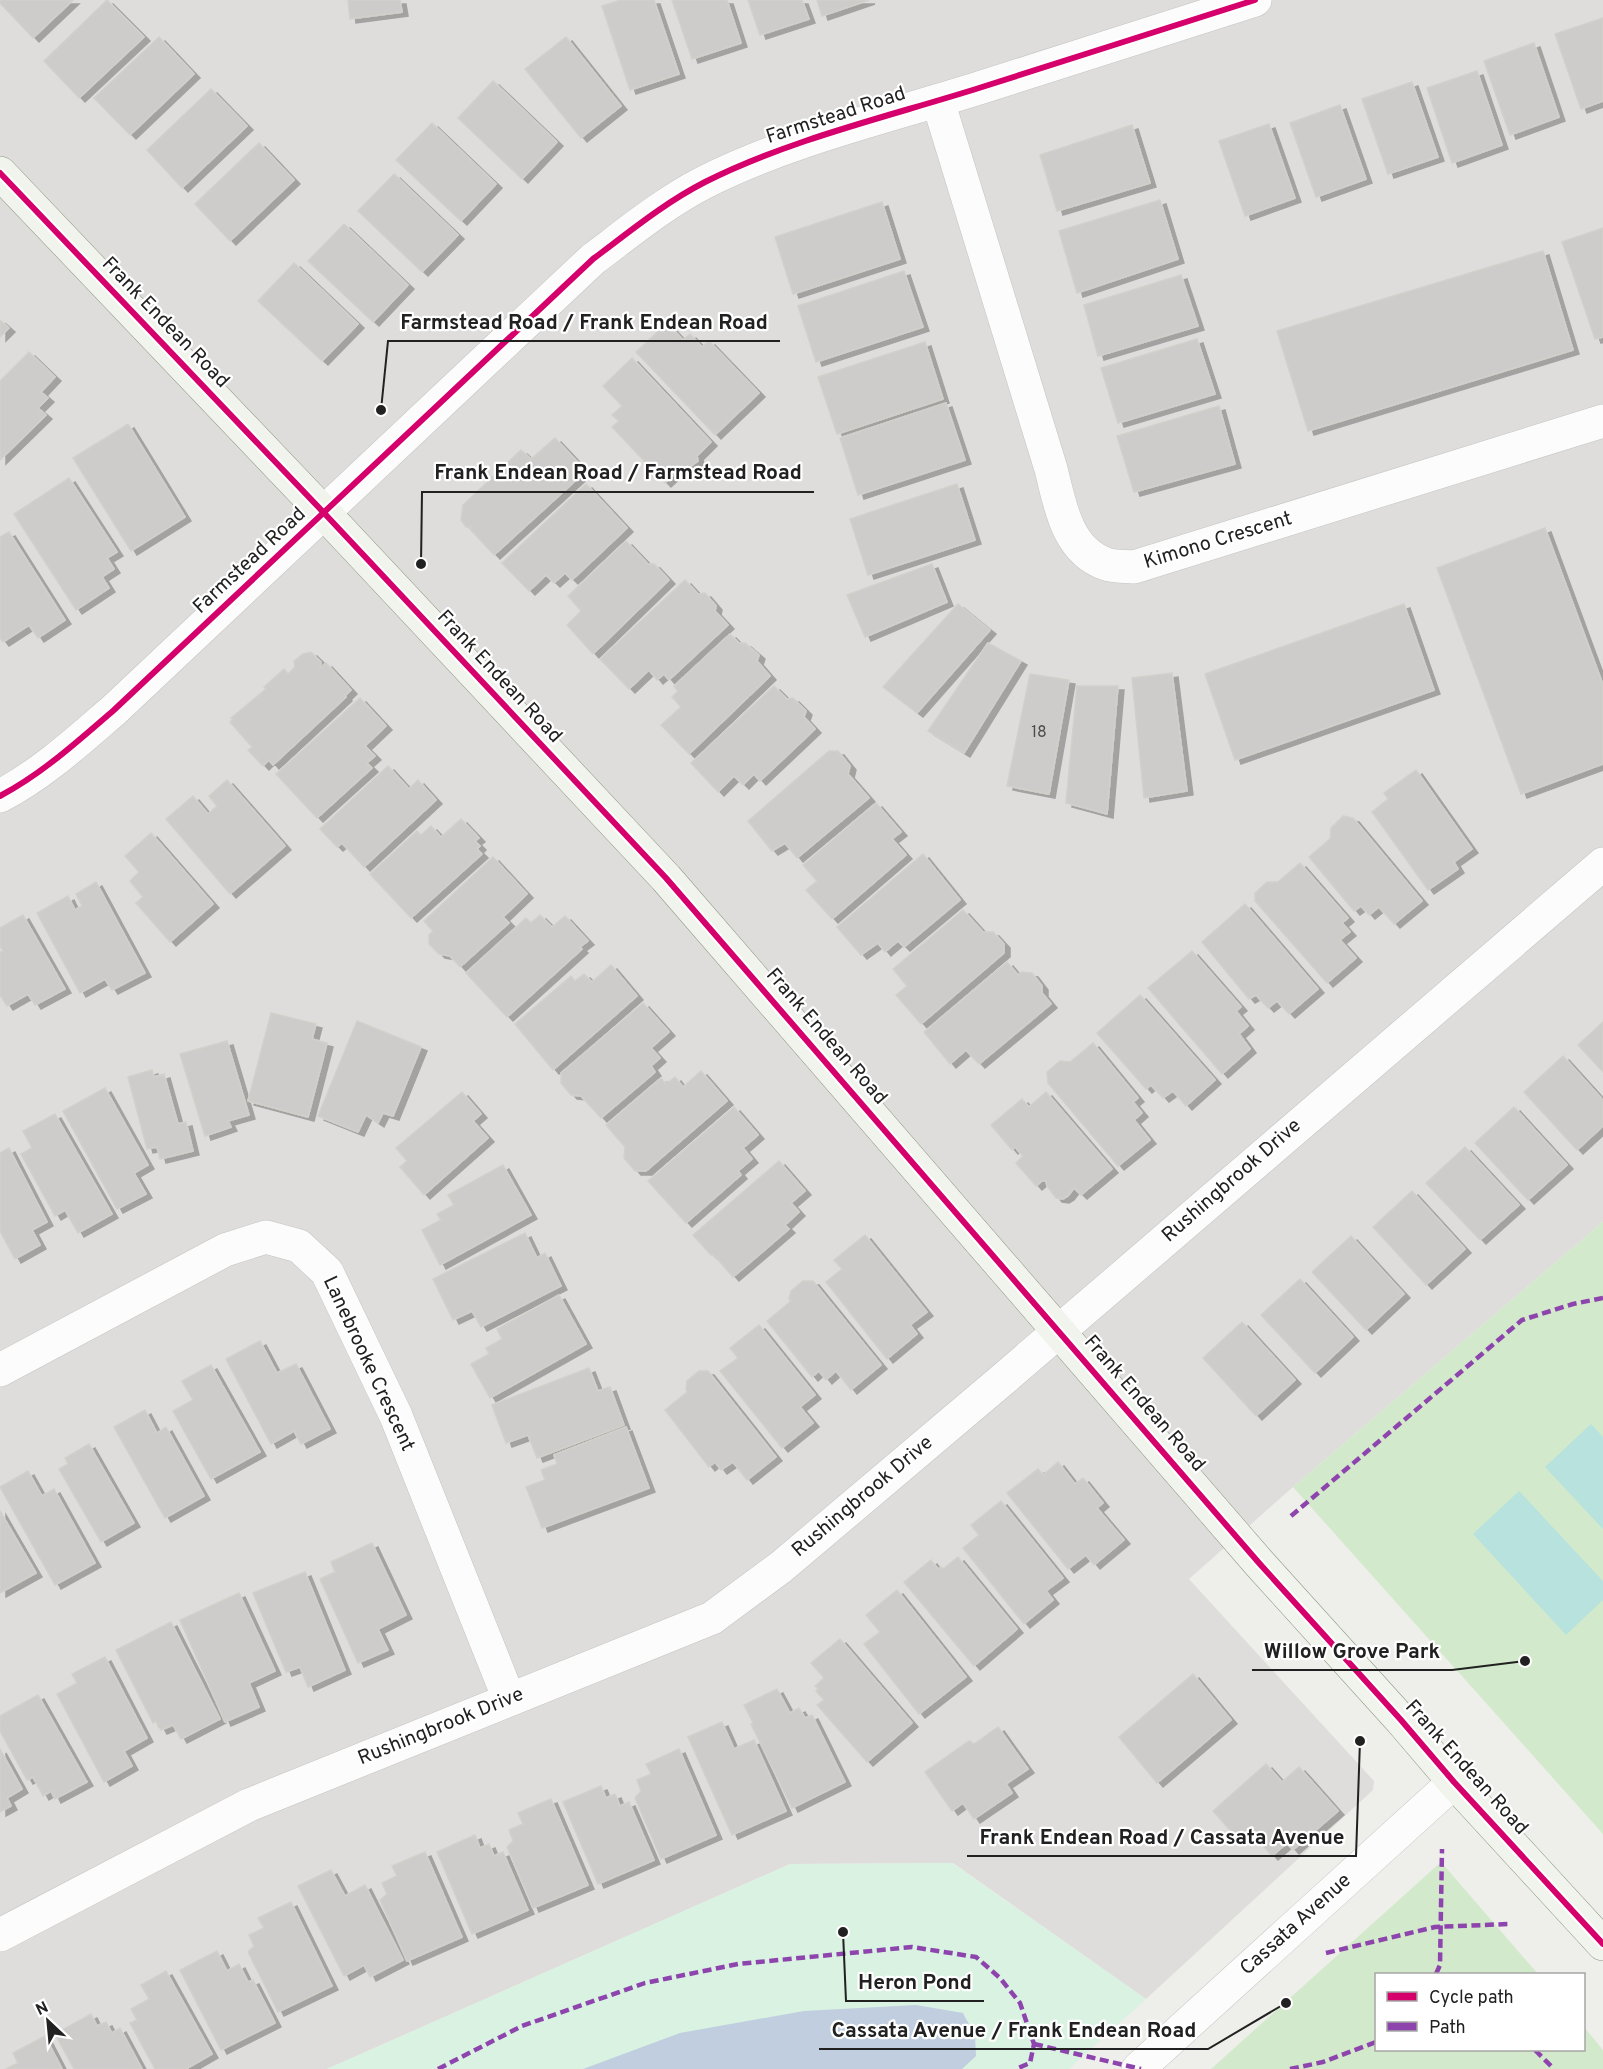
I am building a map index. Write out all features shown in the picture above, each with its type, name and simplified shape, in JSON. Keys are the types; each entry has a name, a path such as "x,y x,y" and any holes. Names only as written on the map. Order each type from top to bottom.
{"street":[{"name":"Farmstead Road","path":"0,796 18,787 65,752 114,710 593,260 653,213 704,183 766,155 829,133 938,101 1255,0"},
{"name":"Kimono Crescent","path":"938,101 1051,469 1066,526 1085,551 1107,565 1134,567 1602,423"},
{"name":"Frank Endean Road","path":"0,173 325,514 666,878 1259,1563 1454,1782 1603,1944"},
{"name":"Rushingbrook Drive","path":"0,1935 249,1805 712,1618 781,1567 1603,864"},
{"name":"Lanebrooke Crescent","path":"0,1370 225,1250 266,1237 299,1246 327,1272 386,1395 509,1699"},
{"name":"Cassata Avenue","path":"1138,2069 1454,1782"}],"shaded area":[{"path":"0,0 1603,0 1603,1222 1189,1579 1374,1781 1373,1790 1146,1999 953,1863 790,1864 327,2069 0,2069"},
{"path":"1591,1424 1603,1437 1603,1529 1545,1467"},
{"path":"1519,1491 1603,1581 1603,1600 1566,1635 1473,1534"},
{"path":"916,2005 963,2013 975,2036 976,2056 962,2069 583,2069 680,2033 804,2011"}],"green space":[{"path":"1603,1222 1603,1834 1293,1487"},
{"path":"1441,1862 1537,1973 1375,1973 1375,2051 1585,2051 1585,2028 1603,2050 1603,2069 1211,2069"},
{"path":"952,1863 1146,1999 1069,2069 327,2069 790,1864"}],"building":[{"path":"0,0 73,0 33,38 0,3"},
{"path":"107,0 144,37 79,98 44,61"},
{"path":"348,0 400,0 402,12 350,19"},
{"path":"621,0 654,0 679,74 630,90 602,6"},
{"path":"672,0 727,0 741,43 692,59"},
{"path":"748,0 802,0 809,19 760,35"},
{"path":"817,0 869,0 822,16"},
{"path":"1603,18 1603,101 1581,109 1555,34"},
{"path":"159,37 194,74 130,135 94,98"},
{"path":"566,37 621,106 581,138 525,69"},
{"path":"1534,43 1559,117 1510,135 1484,61"},
{"path":"1477,71 1502,145 1452,163 1427,88"},
{"path":"493,81 557,142 522,179 458,118"},
{"path":"1412,82 1438,157 1388,174 1362,99"},
{"path":"211,89 247,126 182,188 147,150"},
{"path":"1340,105 1366,179 1316,197 1290,123"},
{"path":"432,123 496,184 461,221 396,160"},
{"path":"1269,124 1295,198 1245,216 1219,141"},
{"path":"1132,125 1150,183 1057,211 1040,155"},
{"path":"259,143 294,180 230,241 195,204"},
{"path":"394,174 458,235 422,272 358,211"},
{"path":"1160,200 1178,259 1077,293 1059,231"},
{"path":"882,202 900,259 793,294 775,237"},
{"path":"344,224 408,285 373,322 308,261"},
{"path":"1603,228 1603,337 1595,339 1562,242"},
{"path":"1543,251 1573,350 1308,431 1277,331"},
{"path":"294,263 358,324 322,361 258,301"},
{"path":"904,271 923,327 816,362 798,306"},
{"path":"1181,275 1198,326 1098,356 1084,305"},
{"path":"0,320 9,328 0,337"},
{"path":"667,323 683,340 690,334 702,347 709,341 759,393 715,435 636,352"},
{"path":"1197,339 1215,394 1118,423 1101,368"},
{"path":"925,342 943,399 837,434 818,377"},
{"path":"29,352 55,377 41,392 48,398 38,408 46,415 0,460 0,381"},
{"path":"632,358 711,442 697,456 698,461 683,472 677,472 665,483 612,427 619,421 612,415 622,406 603,386"},
{"path":"946,403 965,460 858,495 840,438"},
{"path":"1219,406 1235,464 1134,492 1117,436"},
{"path":"128,424 185,517 131,551 73,458"},
{"path":"555,438 586,471 494,555 470,529 472,527 466,527 461,520 463,505 521,450 531,459"},
{"path":"69,478 117,552 107,558 114,569 102,577 109,588 76,610 14,514"},
{"path":"586,484 627,528 572,580 565,573 554,583 546,575 529,591 502,563"},
{"path":"957,484 975,540 868,575 850,519"},
{"path":"1545,528 1603,685 1603,764 1521,794 1437,568"},
{"path":"9,532 65,620 38,638 29,625 3,642 0,638 0,537"},
{"path":"626,541 648,564 654,564 669,580 593,654 567,625 581,611 568,596"},
{"path":"932,564 947,602 865,637 847,595"},
{"path":"685,580 698,594 705,593 716,606 715,611 728,625 669,680 664,674 657,680 649,670 629,689 600,659"},
{"path":"958,604 990,630 917,713 883,687"},
{"path":"1404,604 1434,690 1235,760 1205,674"},
{"path":"730,634 739,643 745,643 759,655 757,661 770,676 689,754 661,725 681,707 672,697 678,691 674,686"},
{"path":"988,643 1021,661 964,753 928,731"},
{"path":"311,652 321,662 320,668 326,663 351,690 273,765 269,760 263,766 248,750 252,747 230,722 233,719 231,718 266,689 264,687 284,669 288,674 295,667 294,661 303,654"},
{"path":"1172,673 1187,791 1144,798 1132,678"},
{"path":"1030,674 1069,680 1049,794 1007,786"},
{"path":"774,686 787,699 793,698 806,711 804,717 815,729 760,781 754,774 743,785 734,776 718,792 691,763"},
{"path":"1077,686 1118,686 1107,814 1066,803"},
{"path":"360,698 386,726 365,746 375,756 367,763 372,768 317,818 276,774"},
{"path":"829,751 838,751 850,766 848,774 869,798 797,858 785,843 772,851 748,821"},
{"path":"388,766 409,789 418,780 436,800 364,867 342,843 337,847 320,829"},
{"path":"1416,770 1472,849 1454,862 1458,869 1428,890 1372,812 1388,799 1384,793"},
{"path":"227,780 285,846 230,894 166,819 193,796 208,814 217,806 209,796"},
{"path":"876,803 901,832 892,839 906,855 832,919 806,890 817,881 803,865"},
{"path":"1343,816 1353,818 1422,901 1394,924 1379,907 1369,915 1361,906 1354,911 1309,857 1330,839 1331,828"},
{"path":"461,819 479,838 475,841 480,846 477,849 482,854 411,918 370,874 417,831 421,835 431,826 441,837"},
{"path":"151,833 213,904 170,942 136,903 143,897 130,881 139,872 125,856"},
{"path":"923,854 960,900 904,947 898,941 885,952 878,943 861,955 837,927"},
{"path":"493,857 527,894 503,917 509,923 460,967 450,956 439,954 429,944 429,935 433,931 424,921"},
{"path":"1300,863 1348,918 1342,923 1350,932 1340,940 1356,958 1327,983 1255,901 1255,893 1267,882 1278,882"},
{"path":"96,882 145,973 112,990 105,979 80,993 37,913 68,896 75,910 82,906 76,894"},
{"path":"1245,904 1318,989 1289,1014 1277,1001 1268,1008 1256,995 1249,999 1202,942"},
{"path":"963,910 983,932 993,932 1004,944 1004,953 921,1024 896,995 907,986 893,969"},
{"path":"23,915 65,989 35,1005 28,994 7,1006 0,995 0,952 3,951 0,946 0,928"},
{"path":"540,915 552,927 565,916 588,941 507,1017 466,973 526,918 531,923"},
{"path":"1192,951 1241,1007 1236,1011 1248,1026 1239,1034 1250,1049 1222,1074 1148,988"},
{"path":"1007,962 1018,975 1022,972 1032,973 1042,986 1042,993 1051,1004 979,1064 966,1050 950,1064 924,1032"},
{"path":"611,965 637,996 553,1070 515,1024 571,976 575,981 584,974 592,982"},
{"path":"1140,995 1215,1080 1186,1106 1173,1091 1163,1098 1151,1085 1146,1089 1097,1033"},
{"path":"643,1003 669,1032 651,1048 660,1058 651,1066 655,1072 601,1118 581,1096 571,1095 561,1083 561,1073"},
{"path":"271,1013 316,1024 312,1039 327,1043 308,1117 248,1101"},
{"path":"357,1021 421,1047 393,1116 383,1113 378,1123 366,1115 358,1132 318,1116"},
{"path":"1603,1022 1603,1072 1578,1045"},
{"path":"227,1041 249,1115 228,1121 231,1127 205,1136 180,1054"},
{"path":"1093,1043 1138,1098 1133,1102 1142,1113 1134,1120 1150,1140 1118,1166 1048,1083 1047,1072 1060,1061 1070,1062"},
{"path":"1563,1056 1603,1100 1603,1126 1577,1150 1524,1092"},
{"path":"152,1070 154,1077 164,1074 178,1124 186,1122 193,1151 160,1159 157,1147 147,1149 128,1077"},
{"path":"701,1071 727,1101 646,1171 635,1171 624,1158 625,1147 606,1125 661,1078 666,1084 675,1077 683,1087"},
{"path":"105,1088 148,1165 134,1173 146,1194 117,1209 63,1111"},
{"path":"462,1092 481,1114 473,1121 488,1138 424,1195 400,1167 407,1161 396,1148"},
{"path":"1046,1092 1112,1169 1081,1195 1074,1188 1063,1199 1056,1198 1046,1181 1036,1186 1016,1163 1023,1156 1015,1147 1012,1150 991,1125 1022,1099 1029,1107"},
{"path":"734,1107 758,1135 743,1148 752,1159 738,1171 741,1175 686,1223 648,1181"},
{"path":"1514,1107 1567,1165 1528,1200 1475,1143"},
{"path":"55,1114 112,1214 78,1233 65,1210 55,1216 21,1154 32,1148 23,1131"},
{"path":"1465,1147 1519,1205 1480,1240 1426,1183"},
{"path":"9,1148 47,1222 32,1230 40,1245 15,1259 0,1231 0,1153"},
{"path":"779,1161 805,1191 791,1203 799,1212 785,1225 789,1229 733,1277 693,1235"},
{"path":"503,1165 531,1215 440,1265 422,1230 441,1220 437,1214 454,1205 448,1195"},
{"path":"1412,1191 1465,1249 1426,1285 1373,1227"},
{"path":"525,1233 537,1258 545,1253 561,1286 481,1327 472,1311 453,1320 433,1279"},
{"path":"865,1235 927,1312 910,1325 917,1334 887,1359 826,1282 842,1269 834,1260"},
{"path":"1351,1236 1404,1294 1366,1330 1312,1272"},
{"path":"1300,1279 1353,1337 1315,1373 1261,1315"},
{"path":"803,1281 813,1281 881,1365 851,1390 836,1371 826,1380 819,1371 812,1377 767,1321 791,1301 789,1299 791,1291"},
{"path":"559,1295 586,1344 490,1398 471,1364 489,1354 486,1348 502,1339 497,1329"},
{"path":"1242,1322 1295,1380 1256,1416 1203,1358"},
{"path":"759,1325 815,1395 800,1407 813,1423 782,1448 720,1371 738,1358 730,1348"},
{"path":"260,1341 277,1373 296,1364 330,1429 301,1444 294,1431 271,1444 226,1359"},
{"path":"211,1365 260,1452 211,1479 173,1411 193,1400 182,1381"},
{"path":"589,1368 598,1391 610,1387 624,1425 537,1458 528,1435 506,1443 492,1405"},
{"path":"699,1371 708,1371 776,1457 747,1480 733,1462 721,1470 715,1462 709,1467 665,1410 687,1392 687,1381"},
{"path":"145,1410 157,1433 166,1427 204,1496 165,1518 114,1427"},
{"path":"626,1427 649,1488 542,1528 526,1487 545,1480 541,1470 557,1464 554,1455"},
{"path":"89,1444 134,1523 101,1542 59,1469 68,1464 65,1458"},
{"path":"1058,1462 1075,1484 1083,1478 1103,1503 1097,1508 1124,1540 1094,1565 1086,1555 1068,1569 1007,1493 1038,1469 1043,1475"},
{"path":"28,1471 42,1496 54,1489 95,1563 55,1585 0,1487"},
{"path":"1001,1501 1063,1578 1046,1591 1053,1600 1024,1624 963,1548 979,1535 971,1525"},
{"path":"0,1511 36,1573 0,1593"},
{"path":"372,1543 406,1615 378,1629 388,1650 358,1663 320,1579 335,1572 331,1562"},
{"path":"958,1557 1017,1629 974,1666 904,1582 931,1560 938,1569 941,1567 943,1569"},
{"path":"305,1572 345,1670 308,1687 300,1667 286,1672 253,1593"},
{"path":"897,1590 966,1677 919,1714 864,1644 880,1632 866,1615"},
{"path":"239,1593 275,1671 249,1683 259,1707 225,1722 180,1620"},
{"path":"171,1622 220,1719 181,1739 173,1725 161,1730 156,1721 153,1723 116,1650"},
{"path":"840,1639 912,1723 867,1762 817,1705 824,1700 816,1691 818,1689 815,1686 824,1678 811,1663"},
{"path":"105,1657 147,1738 124,1751 132,1766 104,1782 57,1694 77,1683 72,1674"},
{"path":"1193,1674 1231,1720 1157,1783 1119,1737"},
{"path":"777,1689 790,1713 799,1708 805,1718 812,1715 845,1782 792,1808 744,1705"},
{"path":"38,1695 87,1782 55,1799 51,1791 43,1796 33,1777 27,1780 0,1731 0,1716"},
{"path":"722,1722 734,1749 754,1740 786,1811 732,1835 688,1737"},
{"path":"998,1727 1028,1769 1006,1784 1012,1793 974,1819 963,1803 952,1811 925,1772 969,1741 974,1744"},
{"path":"0,1749 22,1789 7,1798 11,1806 0,1812"},
{"path":"679,1749 716,1835 661,1859 635,1798 641,1791 637,1780 651,1774 646,1764"},
{"path":"1266,1764 1282,1782 1299,1767 1338,1811 1293,1850 1287,1843 1272,1856 1248,1828 1237,1838 1213,1811"},
{"path":"601,1786 606,1798 615,1794 620,1806 629,1802 654,1860 598,1884 563,1802"},
{"path":"551,1799 588,1885 533,1908 507,1847 513,1841 509,1830 523,1824 518,1813"},
{"path":"475,1835 480,1848 489,1844 494,1856 503,1852 528,1910 472,1934 437,1852"},
{"path":"425,1852 462,1937 407,1961 380,1900 387,1894 382,1883 397,1876 392,1866"},
{"path":"331,1870 345,1896 365,1885 403,1960 370,1977 364,1965 344,1976 298,1886"},
{"path":"291,1902 332,1986 278,2012 248,1952 254,1946 249,1935 264,1928 258,1918"},
{"path":"217,1951 227,1971 239,1964 248,1982 253,1980 275,2023 221,2050 180,1970"},
{"path":"166,1971 212,2054 186,2069 155,2069 130,2023 137,2020 131,2009 149,1999 141,1985"},
{"path":"91,2014 97,2026 106,2022 112,2033 120,2028 142,2069 74,2069 55,2034"},
{"path":"45,2036 62,2069 6,2069 18,2063 13,2053"}],"marked path":[{"path":"1291,1516 1522,1320 1573,1304 1603,1298"},
{"path":"1436,1973 1440,1965 1442,1849"},
{"path":"1326,1953 1435,1927 1508,1924"},
{"path":"438,2069 522,2026 645,1983 738,1964 912,1947 976,1957 1000,1978 1020,2003 1034,2044 1030,2063 1016,2069"},
{"path":"1290,2069 1323,2062 1375,2042"},
{"path":"1034,2044 1141,2069"},
{"path":"1536,2051 1554,2069"}],"cycle path":[{"path":"0,796 45,767 114,710 593,259 675,199 738,167 805,141 1255,0"},
{"path":"0,173 325,514 666,878 1259,1563 1454,1782 1603,1944"}],"place":[{"name":"Farmstead Road / Frank Endean Road","path":"381,410"},
{"name":"Frank Endean Road / Farmstead Road","path":"421,564"},
{"name":"Willow Grove Park","path":"1525,1661"},
{"name":"Frank Endean Road / Cassata Avenue","path":"1360,1741"},
{"name":"Heron Pond","path":"843,1932"},
{"name":"Cassata Avenue / Frank Endean Road","path":"1286,2003"}]}
